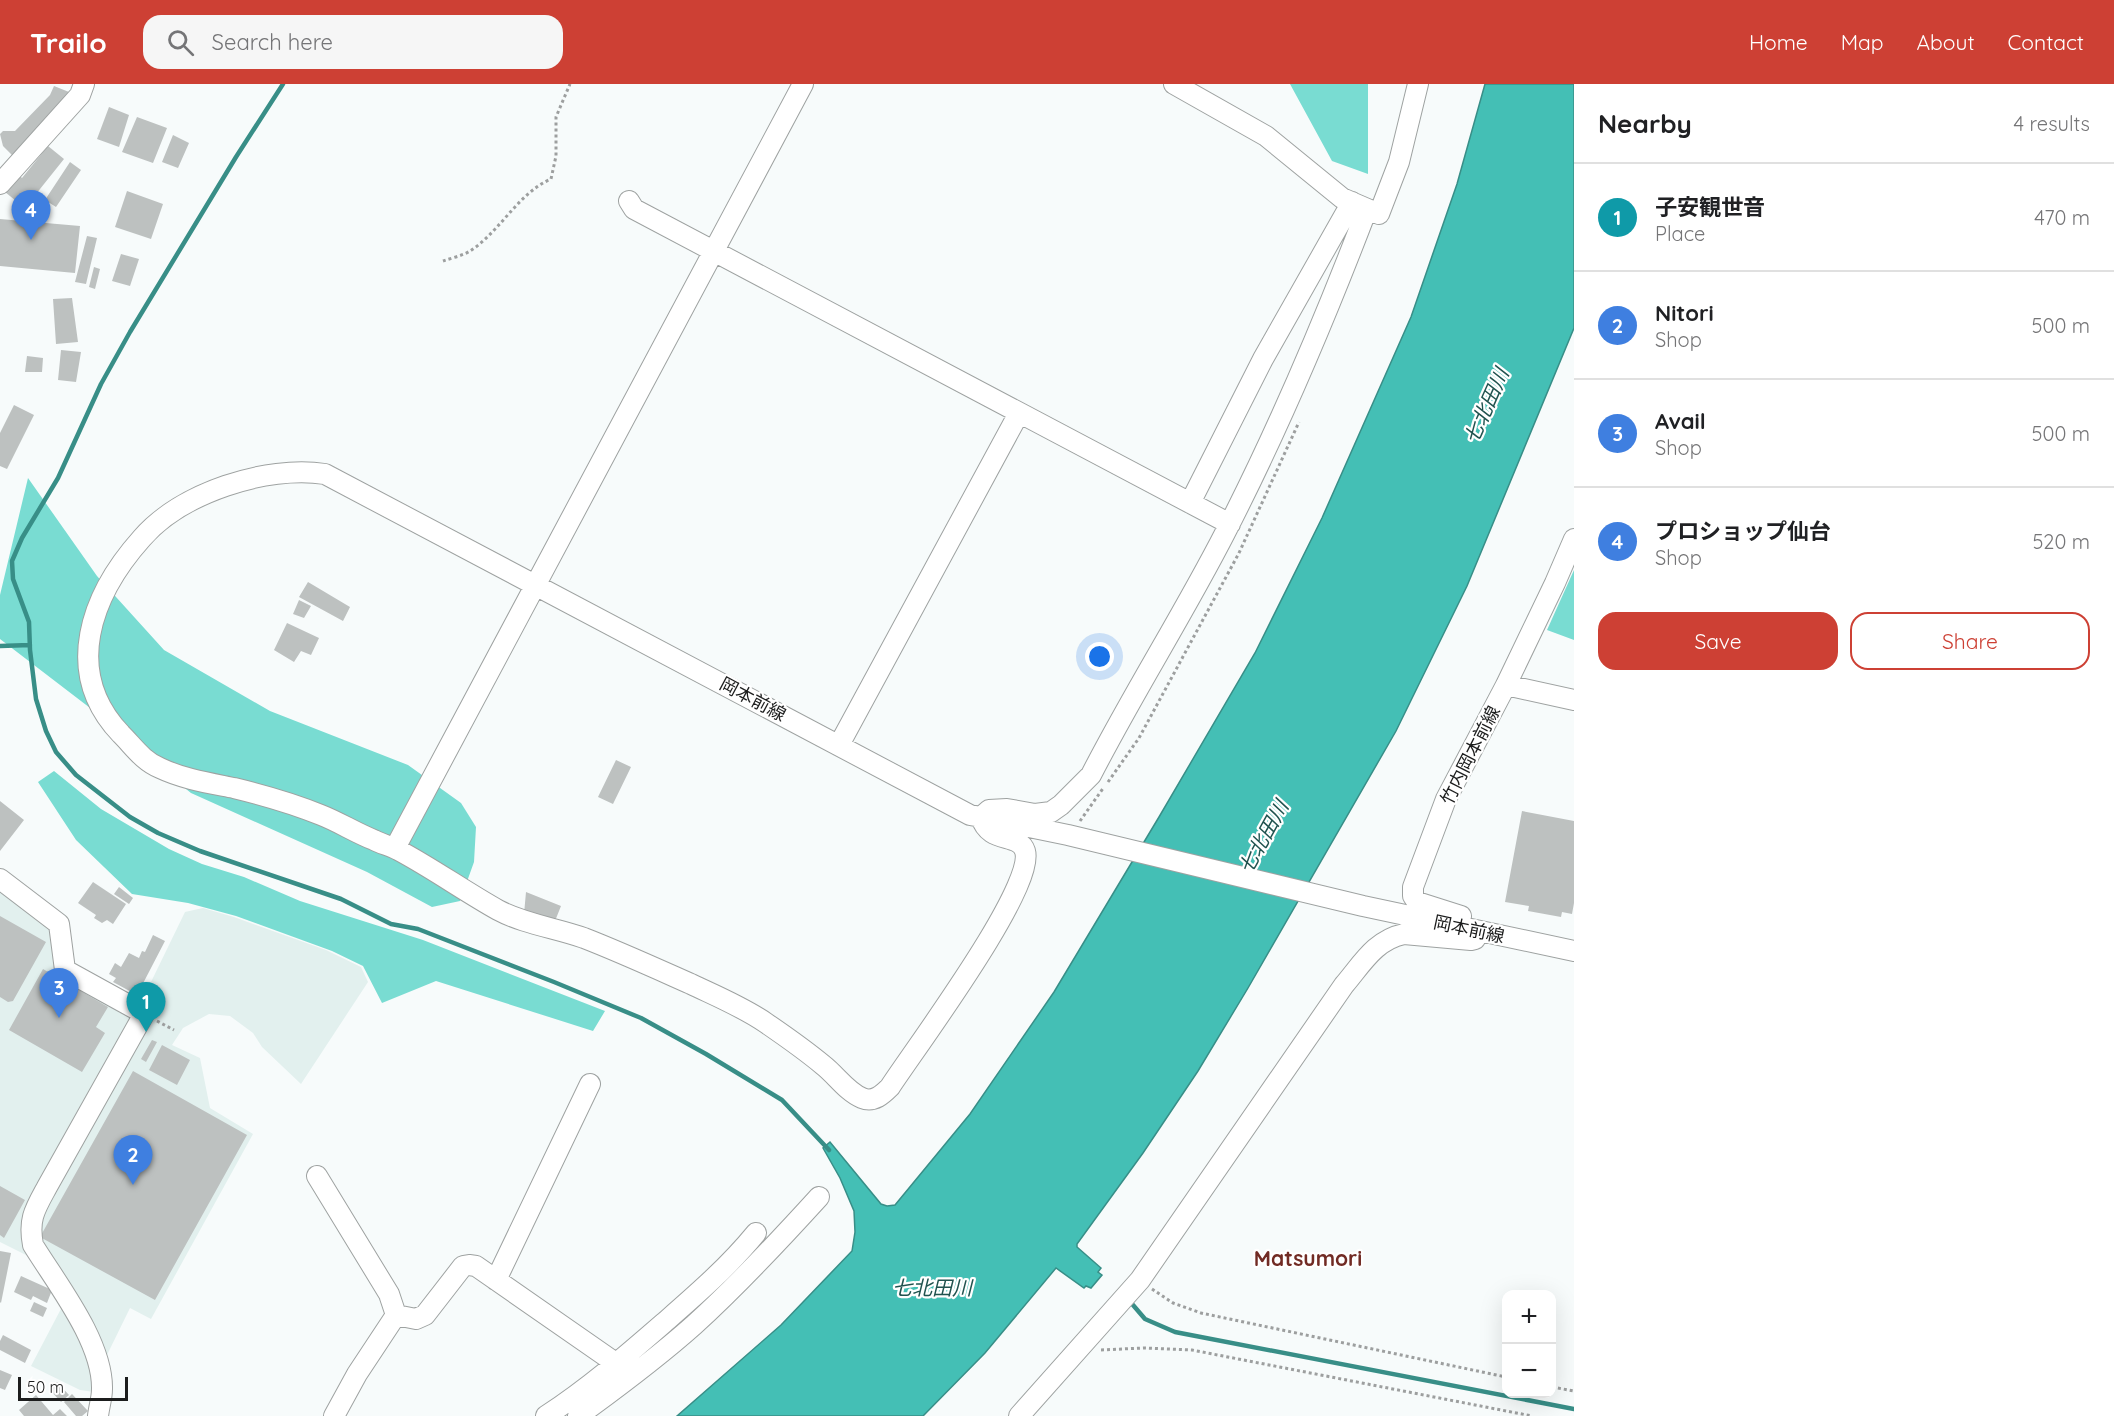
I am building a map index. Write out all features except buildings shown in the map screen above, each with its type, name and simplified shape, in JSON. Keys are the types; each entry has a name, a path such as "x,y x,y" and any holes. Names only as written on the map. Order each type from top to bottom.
{"street":[{"path":"0,184 80,95 84,84"},
{"path":"395,848 803,84"},
{"path":"1174,84 1266,136 1342,198 1379,214 1399,162 1418,84"},
{"path":"628,201 634,209 1230,524"},
{"path":"1190,503 1263,359 1359,205"},
{"path":"975,816 989,810 1007,809 1035,814 1051,812 1091,775 1230,524 1270,441 1329,307 1359,205"},
{"path":"839,745 1019,413"},
{"name":"岡本前線","path":"975,816 993,835 1011,840 1023,847 1025,852 1022,877 990,939 890,1087 872,1100 863,1099 824,1065 764,1021 728,1001 633,957 572,934 501,912 395,848 374,841 321,815 238,789 181,777 157,767 134,749 111,724 93,690 88,673 88,648 94,615 116,570 149,529 181,507 207,494 254,478 282,473 325,474 975,816 1363,906 1574,951"},
{"name":"竹内岡本前線","path":"1488,933 1474,920 1417,902 1413,896 1413,887 1446,799 1506,685 1574,539"},
{"path":"1506,685 1574,700"},
{"path":"0,879 59,924 65,970 139,1011 32,1215 30,1228 33,1245 91,1339 99,1361 102,1388 98,1416"},
{"path":"1019,1416 1140,1280 1344,985 1379,943 1404,934 1471,940 1488,933"},
{"path":"496,1280 590,1084"},
{"path":"317,1176 389,1294 396,1315"},
{"path":"579,1416 694,1325 763,1257 819,1197"},
{"path":"546,1416 617,1364 713,1279 739,1254 756,1233"},
{"path":"396,1315 416,1318 425,1315 463,1266 469,1264 476,1266 617,1364"},
{"path":"334,1416 357,1374 396,1315"}],"path":[{"path":"443,261 469,252 493,232 539,184 551,179 556,156 556,117 570,84"},
{"path":"1140,1280 1173,1303 1201,1313 1502,1376"},
{"path":"1083,1344 1095,1350 1143,1348 1192,1350 1532,1416"},
{"path":"1556,1388 1574,1392"}],"shaded area":[{"path":"1290,84 1368,84 1368,174 1332,161"},
{"path":"28,478 97,576 164,650 270,711 408,765 461,803 476,827 474,862 460,901 432,907 367,872 191,793 128,742 111,724 0,639 0,595"},
{"path":"1574,570 1574,640 1547,630"},
{"path":"54,771 101,809 169,849 202,864 244,877 300,901 423,940 605,1011 593,1031 436,981 382,1003 363,966 332,951 236,916 188,903 132,894 76,840 38,782"},
{"path":"0,889 48,924 53,934 58,976 134,1017 185,912 203,908 326,950 361,967 368,982 301,1084 262,1047 253,1033 230,1016 209,1014 183,1028 172,1045 200,1058 210,1108 253,1134 151,1319 130,1308 106,1357 94,1392 80,1390 31,1366 63,1305 32,1258 0,1242"}],"water":[{"name":"七北田川","path":"1485,84 1574,84 1574,328 1467,586 1396,731 1198,1071 1143,1153 1077,1244 1077,1247 1101,1268 1098,1272 1102,1275 1091,1288 1086,1286 1084,1288 1056,1268 985,1353 923,1416 677,1416 781,1325 852,1251 855,1232 854,1211 840,1178 823,1148 830,1142 881,1204 895,1205 970,1114 1054,992 1255,653 1322,518 1411,317 1457,184"}],"waterway":[{"path":"283,84 130,332 101,384 58,478 22,538 12,561 13,579 29,622 36,699 46,731 56,752 76,775 130,817 158,833 200,851 341,899 391,924 418,929 641,1018 782,1100 829,1150"},
{"path":"0,646 30,645"},
{"path":"1133,1305 1145,1319 1175,1332 1574,1409"}],"place":[{"name":"プロショップ仙台","path":"31,240"},
{"name":"Avail","path":"59,1018"},
{"name":"子安観世音","path":"146,1032"},
{"name":"Nitori","path":"133,1185"}],"district":[{"name":"Matsumori","path":"1308,1258"}]}
